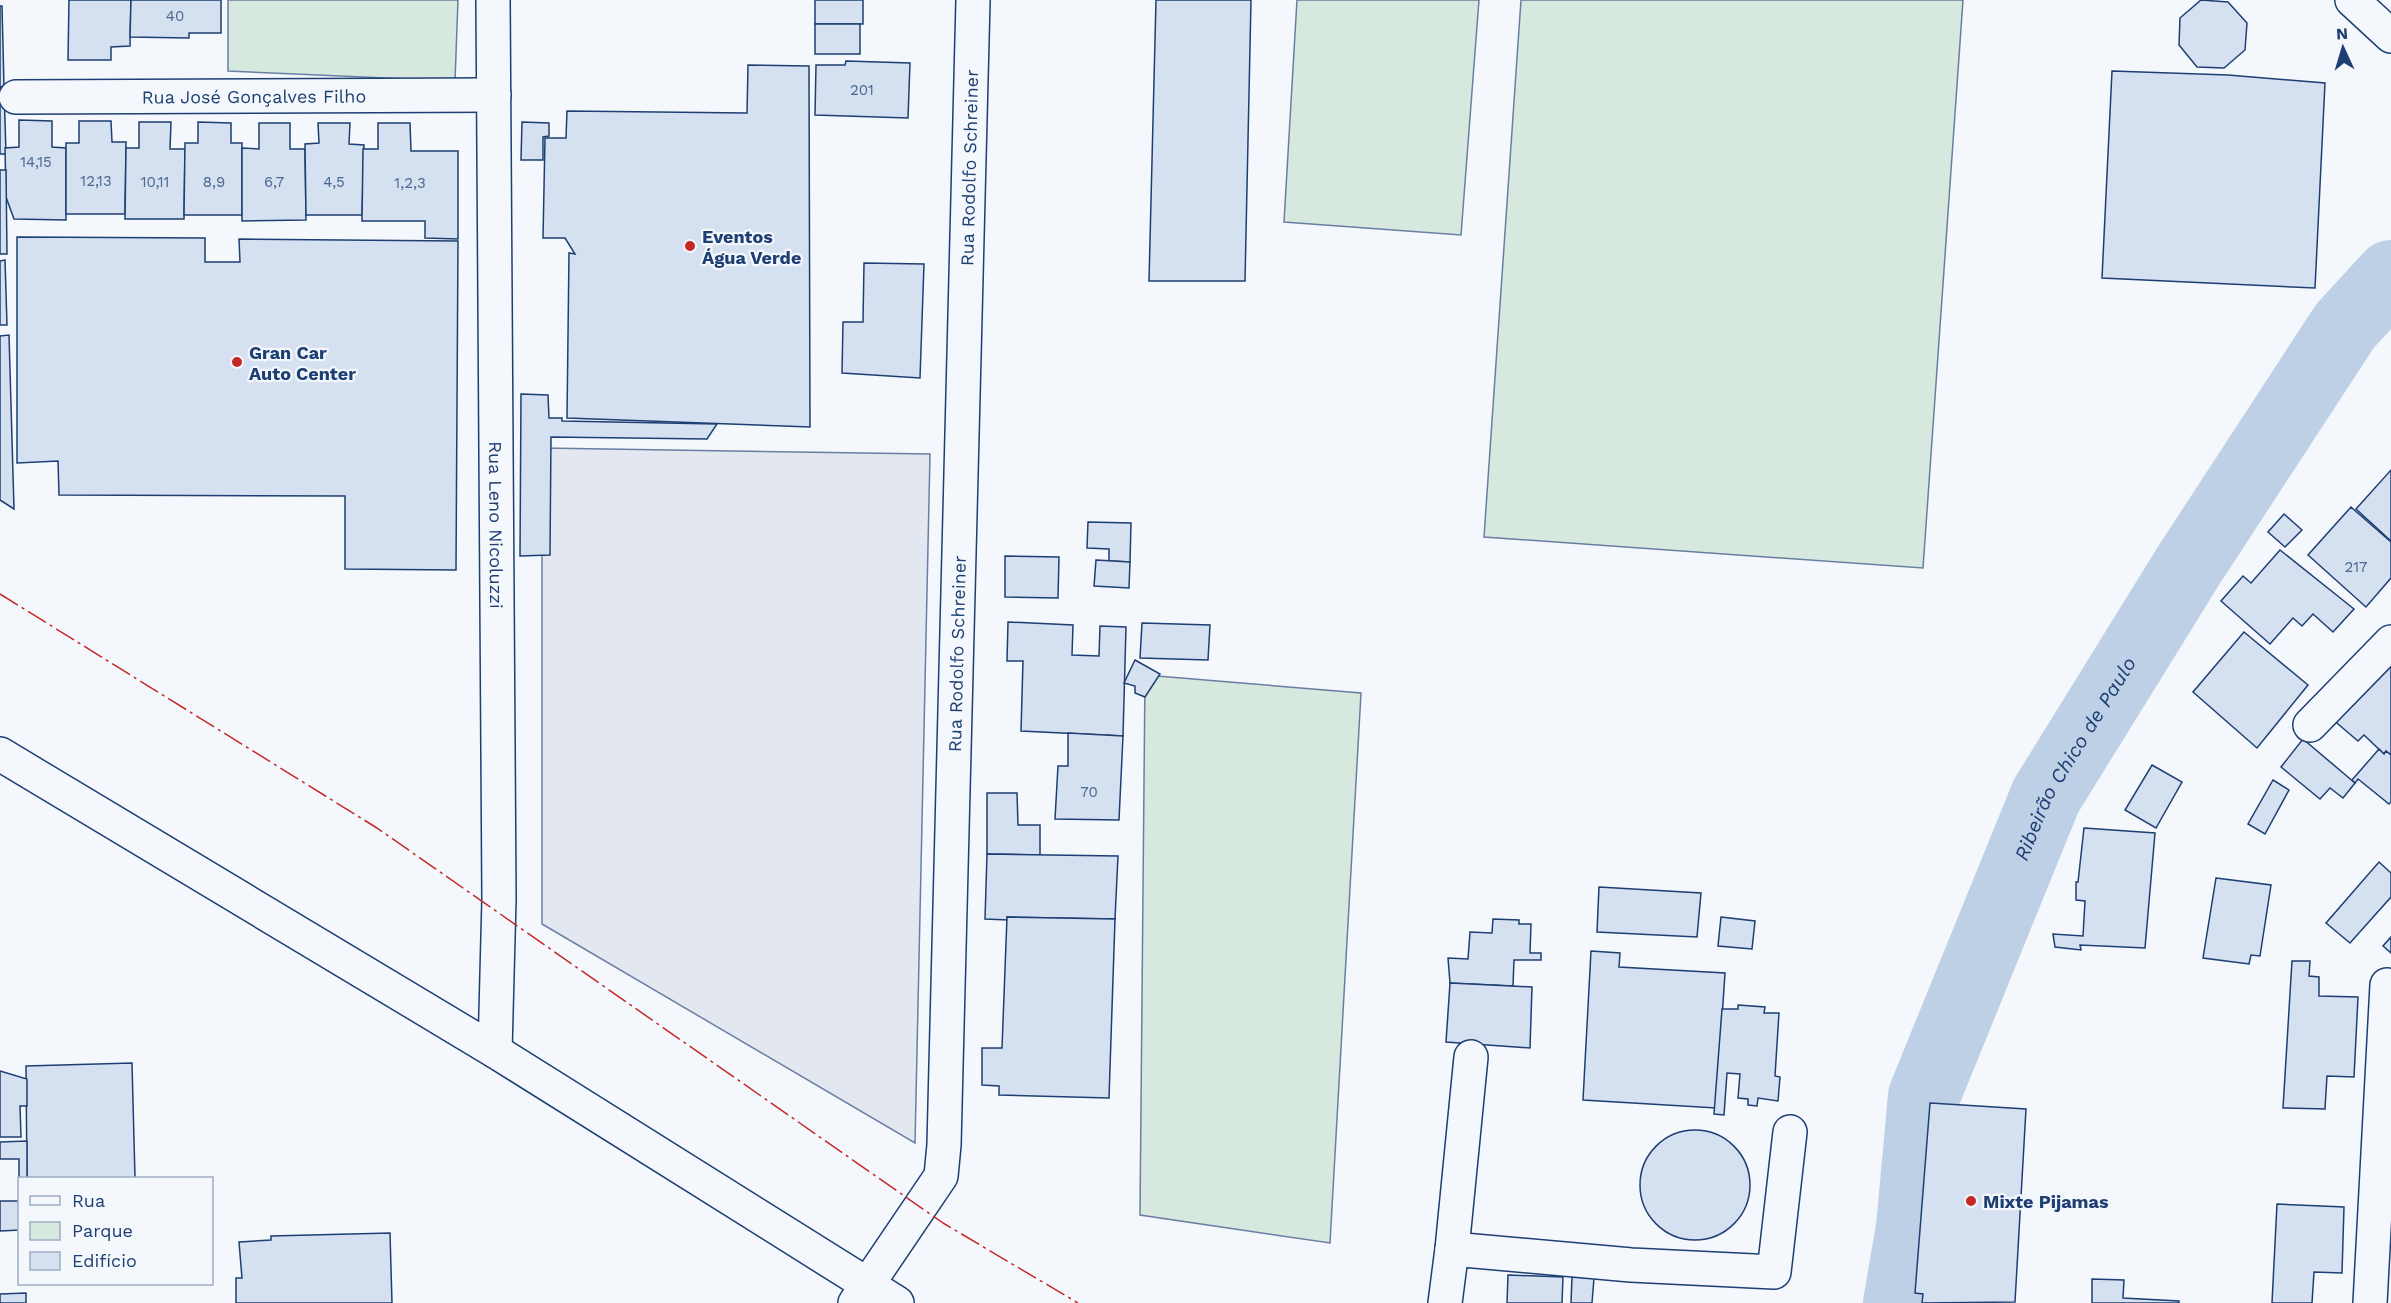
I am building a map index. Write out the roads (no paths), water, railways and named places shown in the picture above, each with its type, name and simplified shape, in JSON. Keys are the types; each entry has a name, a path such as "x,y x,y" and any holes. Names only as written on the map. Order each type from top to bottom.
{"main road":[{"name":"Rua Leno Nicoluzzi","path":"493,0 499,887 495,1051"},
{"name":"Rua Rodolfo Schreiner","path":"862,1294 941,1176 942,1166 973,0"},
{"path":"2352,0 2391,36"},
{"name":"Rua José Gonçalves Filho","path":"16,97 494,95"},
{"path":"2310,725 2391,642"},
{"path":"0,754 495,1051 862,1294 897,1303"},
{"path":"2370,1303 2386,985"},
{"path":"1445,1303 1471,1057"},
{"path":"1452,1249 1631,1265 1774,1272 1790,1132"}],"waterway":[{"name":"Ribeirão Chico de Paulo","path":"1899,1303 1912,1227 1924,1096 2046,796 2189,565 2345,326 2391,276"}],"place":[{"name":"Eventos Água Verde","path":"690,246"},
{"name":"Gran Car Auto Center","path":"237,362"},
{"name":"Mixte Pijamas","path":"1971,1201"}]}
